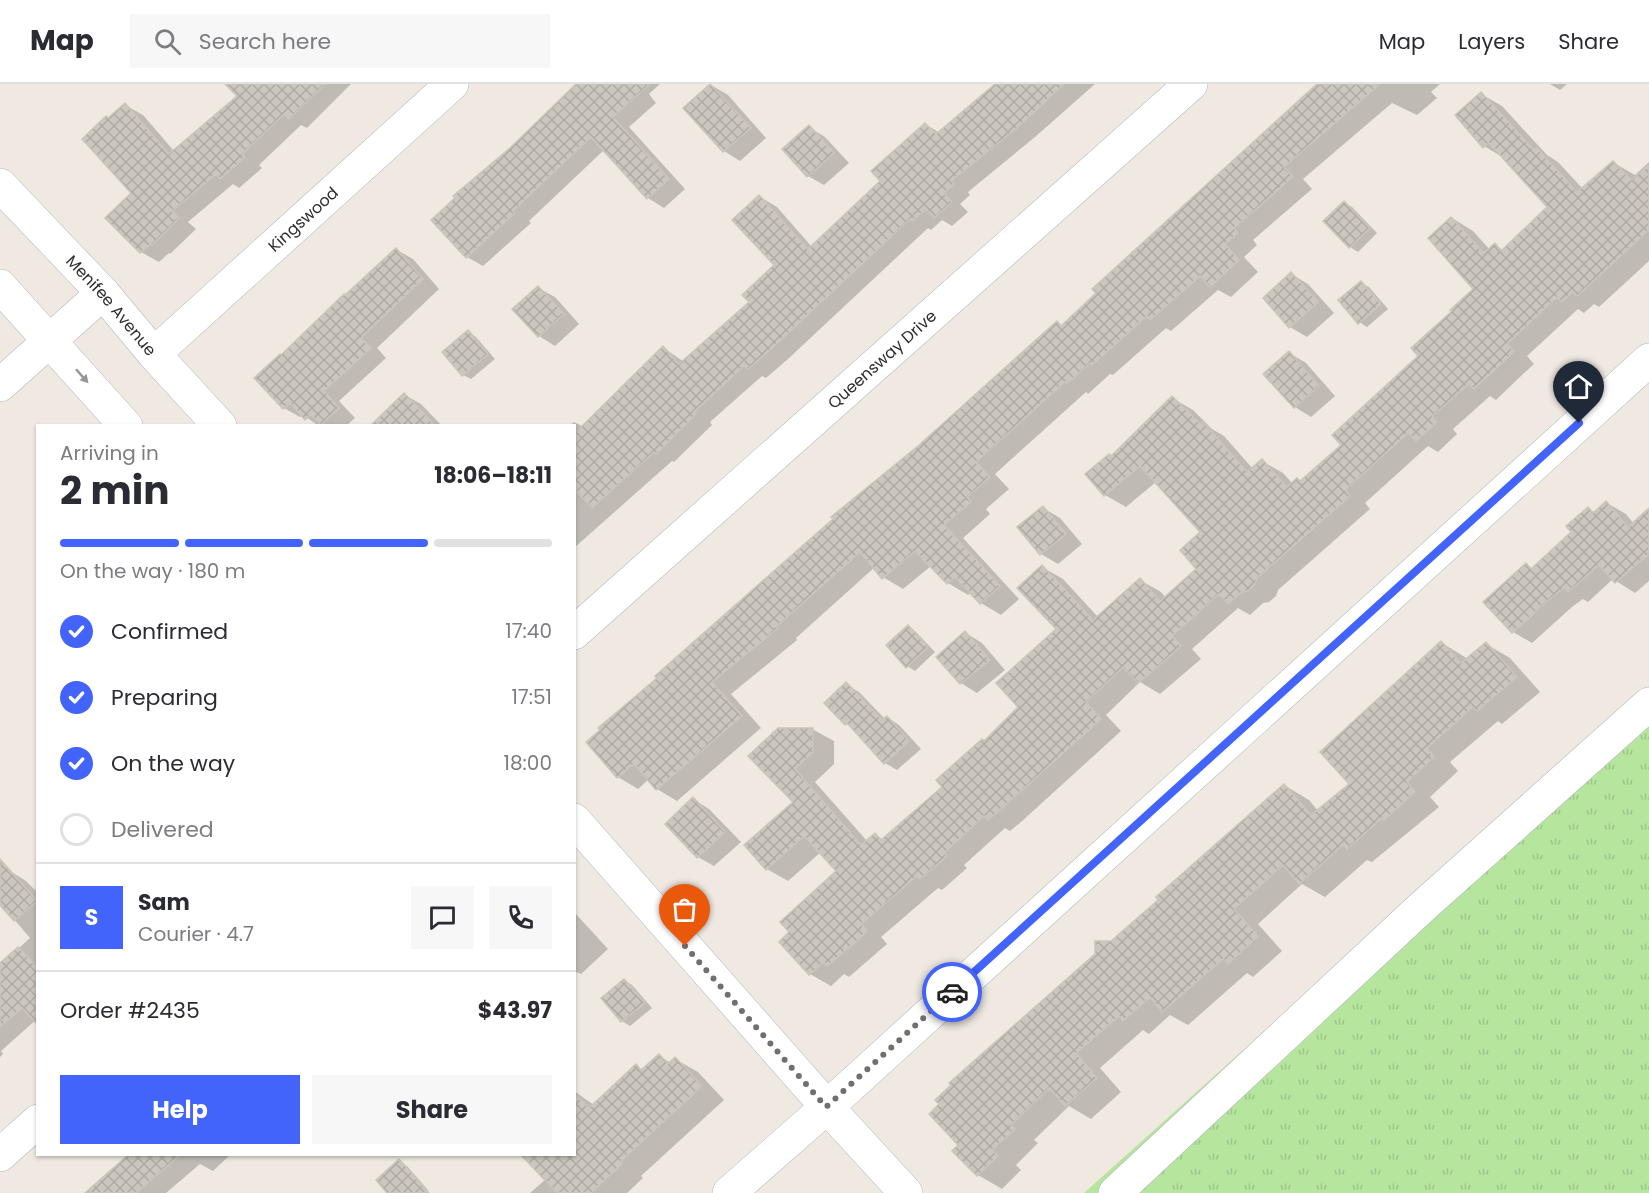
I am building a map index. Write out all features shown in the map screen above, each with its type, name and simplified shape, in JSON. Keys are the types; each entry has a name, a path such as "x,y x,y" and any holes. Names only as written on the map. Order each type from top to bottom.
{"street":[{"name":"Kingswood","path":"154,354 452,84"},
{"name":"Queensway Drive","path":"576,631 1191,84"},
{"name":"Menifee Avenue","path":"0,185 103,294 218,424"},
{"path":"0,286 124,424"},
{"path":"0,385 103,294"},
{"path":"729,1193 1649,360"},
{"path":"1115,1193 1421,908 1649,704"},
{"path":"576,822 826,1107 906,1193"},
{"path":"0,1155 36,1123"}],"green space":[{"path":"1649,686 1649,1193 1084,1193"}],"building":[{"path":"225,84 325,84 289,119 284,114 242,154 245,157 220,179 216,174 172,211 179,218 152,245 140,253 105,218 131,193 82,139 106,116 108,118 125,103 169,154 237,96"},
{"path":"576,84 650,84 613,117 669,179 647,199 591,137 466,258 431,220 455,198 453,196 510,148"},
{"path":"710,84 751,128 723,152 683,108"},
{"path":"995,84 1064,84 1017,128 951,181 954,184 944,193 952,202 934,218 926,209 912,221 910,219 771,349 748,369 744,366 694,412 696,414 656,454 654,452 592,508 576,490 576,432 663,346 679,364 749,302 742,295 774,265 732,220 759,195 808,249 880,181 871,171 925,123 936,134"},
{"path":"1317,84 1380,84 1284,167 1293,177 1234,228 1238,233 1225,244 1239,260 1210,287 1200,276 1150,320 1147,316 1092,365 1090,363 1067,384 1066,381 976,462 990,477 967,497 971,502 944,525 1000,586 980,604 955,577 947,584 915,551 882,579 860,552 777,626 778,628 712,682 742,716 656,790 634,764 617,778 586,742 600,730 598,728 657,678 655,676 833,519 831,517 918,446 1057,321 1061,326 1096,293 1092,289"},
{"path":"1481,92 1534,150 1537,148 1577,192 1613,161 1631,180 1649,165 1649,230 1577,296 1573,292 1562,302 1557,297 1507,344 1514,351 1501,364 1474,389 1469,384 1432,416 1437,422 1416,441 1408,433 1345,490 1350,496 1257,578 1248,591 1242,592 1228,604 1219,594 1172,636 1181,646 1155,669 1138,683 1123,667 1086,702 1101,719 988,820 984,816 944,853 947,856 920,879 917,876 861,924 867,931 856,942 827,966 824,962 809,975 779,942 789,932 780,922 836,871 804,836 766,870 744,845 793,802 748,756 778,728 813,728 813,752 795,769 861,845 875,833 881,840 942,787 936,780 982,739 984,741 1018,707 996,683 1056,629 1017,588 1042,565 1093,620 1140,578 1160,601 1196,569 1180,550 1200,532 1140,466 1104,496 1085,474 1109,454 1111,456 1172,396 1200,424 1203,422 1247,472 1262,459 1287,487 1297,478 1300,481 1341,445 1332,435 1418,356 1411,348 1473,289 1428,238 1451,217 1484,253 1495,243 1501,251 1547,207 1489,143 1483,148 1455,115"},
{"path":"809,125 834,153 807,177 782,149"},
{"path":"1344,201 1370,228 1349,248 1323,221"},
{"path":"396,248 423,279 361,338 371,348 324,391 339,408 320,424 311,414 305,420 290,403 283,409 254,378"},
{"path":"1291,272 1318,302 1289,328 1263,298"},
{"path":"1361,281 1381,304 1358,324 1338,300"},
{"path":"538,286 564,314 538,337 512,309"},
{"path":"468,330 488,354 462,376 442,352"},
{"path":"1289,351 1319,386 1294,408 1263,374"},
{"path":"404,393 434,424 372,424"},
{"path":"1606,501 1628,527 1649,508 1649,554 1615,583 1599,565 1568,592 1565,588 1553,596 1512,633 1483,602 1526,563 1531,569 1571,532 1566,526 1588,507 1593,513"},
{"path":"1043,506 1066,534 1040,555 1017,527"},
{"path":"908,625 928,647 906,668 886,645"},
{"path":"965,631 990,660 960,684 936,657"},
{"path":"1441,641 1461,663 1486,642 1517,677 1477,711 1473,707 1427,748 1434,757 1407,782 1415,792 1384,820 1382,818 1347,849 1343,845 1299,884 1283,865 1234,909 1258,936 1228,964 1223,959 1162,1012 1150,997 1123,1021 1119,1016 1076,1053 1097,1078 1065,1106 1049,1088 1011,1125 1015,1129 992,1150 998,1156 977,1176 952,1151 958,1145 929,1114 939,1104 935,1100 951,1085 949,1083 1095,954 1095,941 1111,941 1158,900 1156,897 1284,784 1311,815 1349,784 1320,752"},
{"path":"846,682 882,720 887,716 909,741 884,764 847,723 845,725 824,703"},
{"path":"693,797 725,832 697,858 665,824"},
{"path":"0,859 36,902 14,921 0,905"},
{"path":"18,947 36,966 36,1023 22,1008 0,1027 0,963"},
{"path":"624,979 645,1003 621,1022 601,998"},
{"path":"659,1054 668,1064 675,1057 702,1086 620,1162 622,1164 591,1193 557,1193 522,1156 576,1156 576,1095 589,1108 636,1064 641,1070"},
{"path":"127,1156 179,1156 136,1193 85,1193"},
{"path":"399,1159 429,1193 387,1193 376,1180"}],"way so far":[{"path":"685,946 826,1107 952,992"}],"route":[{"path":"952,992 1579,423"}]}
